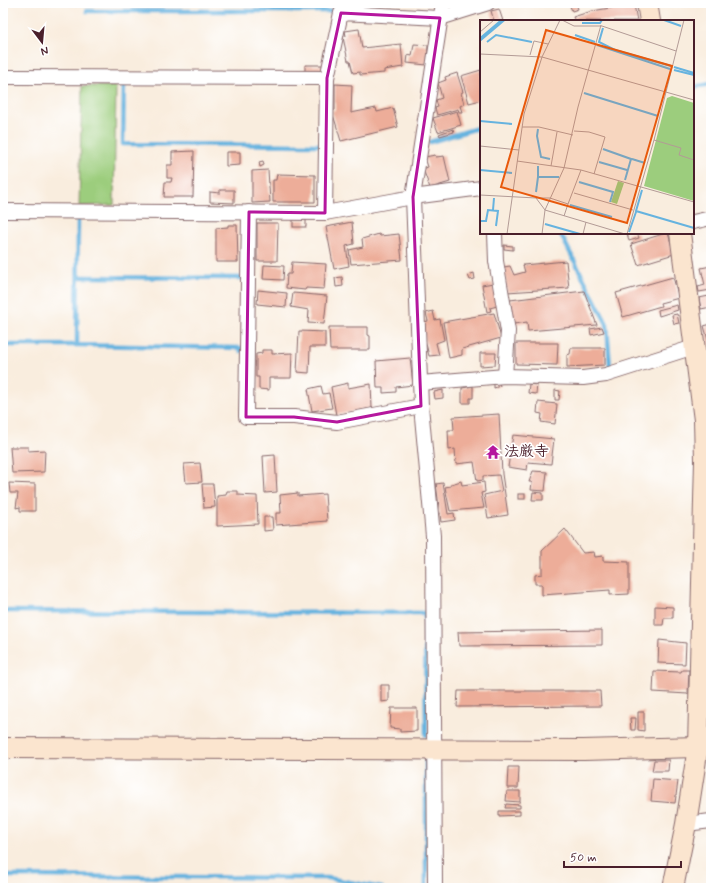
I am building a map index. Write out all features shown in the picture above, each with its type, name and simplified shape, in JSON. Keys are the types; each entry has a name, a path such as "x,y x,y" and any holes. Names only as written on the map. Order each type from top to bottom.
{"street":[{"path":"435,888 433,536 421,406 413,197 443,3"},
{"path":"325,212 327,78 341,8 440,18 488,3"},
{"path":"647,3 650,20"},
{"path":"3,77 327,78"},
{"path":"3,211 325,212 413,197 480,188"},
{"path":"249,212 246,417 294,417 337,422 421,406"},
{"path":"694,222 711,218"},
{"path":"494,234 496,261 508,331 505,376"},
{"path":"673,888 704,745 704,420 680,234"},
{"path":"420,383 505,376 583,378 606,375 694,347"},
{"path":"3,748 434,748 583,750 704,745"},
{"path":"686,824 711,821"}],"highlighted area":[{"path":"341,13 440,18 413,197 421,406 337,422 294,417 246,417 249,212 325,213 327,78"}],"green space":[{"path":"82,86 116,86 114,205 79,206"}],"building":[{"path":"576,4 578,9 572,11 570,6"},
{"path":"634,4 637,20 574,20 573,17 592,11"},
{"path":"499,9 503,20 494,20 491,11"},
{"path":"359,29 362,48 401,44 403,67 384,70 384,73 360,75 360,72 353,73 350,61 348,61 343,37 346,36 345,31"},
{"path":"414,44 428,45 427,65 407,63 408,55 412,56"},
{"path":"305,65 323,65 321,70 317,73 305,74"},
{"path":"480,70 480,100 469,103 461,76"},
{"path":"457,73 463,92 461,93 464,104 460,106 462,112 459,112 458,109 437,115 435,108 438,107 436,100 442,98 438,83 446,80 445,77"},
{"path":"335,84 352,85 351,113 376,108 377,112 393,108 398,127 341,141 332,111 335,110"},
{"path":"457,111 461,125 438,132 433,118"},
{"path":"453,129 454,132 440,136 439,134"},
{"path":"194,151 193,197 164,197 165,182 171,182 172,178 167,178 167,165 172,165 172,152"},
{"path":"226,152 240,152 240,165 226,166"},
{"path":"435,155 436,157 444,156 450,182 430,188 423,169 428,167 425,157"},
{"path":"263,161 264,165 260,167 259,162"},
{"path":"268,170 270,202 252,203 252,171"},
{"path":"277,174 315,175 315,202 273,202 273,180 276,180"},
{"path":"220,190 234,190 234,203 210,202 210,192 220,193"},
{"path":"293,220 306,220 306,227 293,227"},
{"path":"352,222 354,244 346,246 349,266 334,269 326,227"},
{"path":"257,223 278,223 277,261 257,261"},
{"path":"228,225 237,225 238,262 216,262 216,228 228,227"},
{"path":"379,234 380,236 399,234 402,260 351,264 349,250 363,247 362,239"},
{"path":"627,234 637,234 639,238 629,241"},
{"path":"663,234 668,234 674,254 638,265 631,244"},
{"path":"504,245 513,246 513,250 504,249"},
{"path":"566,261 569,288 507,292 504,267 510,266 514,275 525,272 523,265"},
{"path":"292,262 326,264 324,289 306,288 305,290 286,288 287,274 291,274"},
{"path":"264,265 284,266 283,280 263,279"},
{"path":"711,266 711,290 699,292 698,287 705,285 701,268"},
{"path":"474,273 475,279 470,280 468,275"},
{"path":"342,277 343,286 336,287 335,278"},
{"path":"673,277 679,298 660,303 661,306 623,317 616,293"},
{"path":"493,283 497,306 490,308 491,311 487,312 482,285"},
{"path":"258,290 287,293 286,307 257,304"},
{"path":"584,291 597,325 528,331 527,322 514,324 510,300"},
{"path":"293,293 327,296 324,324 308,323 309,310 291,307"},
{"path":"709,296 711,307 701,309 699,298"},
{"path":"677,305 678,310 659,316 658,310"},
{"path":"433,311 435,320 440,319 444,340 436,343 439,355 429,356 421,323 428,321 426,313"},
{"path":"494,313 501,338 462,349 462,355 449,358 443,322"},
{"path":"677,314 679,323 674,324 672,315"},
{"path":"711,324 711,346 710,347 704,326"},
{"path":"329,327 368,327 368,335 370,336 370,350 330,350"},
{"path":"602,327 604,332 591,335 590,329"},
{"path":"299,331 325,332 325,347 310,347 309,373 297,372"},
{"path":"516,343 558,343 557,365 516,364"},
{"path":"571,348 605,348 605,365 567,367 567,355 570,354"},
{"path":"708,349 711,349 711,361 710,361"},
{"path":"262,350 272,350 272,354 292,353 291,378 269,378 269,390 259,389 259,377 256,377 256,354 262,353"},
{"path":"480,353 496,353 495,365 480,366"},
{"path":"410,358 413,385 396,387 396,392 383,393 383,388 377,388 376,361"},
{"path":"348,383 348,388 371,384 372,408 336,415 331,387"},
{"path":"499,383 500,386 494,388 494,384"},
{"path":"529,384 537,385 536,394 528,393"},
{"path":"321,386 323,394 329,393 332,408 312,411 308,389"},
{"path":"473,386 473,398 470,398 470,403 462,403 462,388"},
{"path":"443,390 443,398 435,399 434,392"},
{"path":"555,390 560,391 559,400 555,400"},
{"path":"538,402 557,404 555,424 541,422 542,414 537,413"},
{"path":"499,414 502,474 508,515 488,518 484,495 502,491 499,475 483,476 483,480 477,481 474,462 456,464 455,449 449,450 448,430 454,430 453,417"},
{"path":"513,435 554,439 551,464 528,462 527,470 508,467"},
{"path":"10,447 28,447 28,451 45,450 44,472 12,473"},
{"path":"275,455 277,492 265,493 263,456"},
{"path":"200,463 202,482 186,483 184,464"},
{"path":"533,471 547,472 545,491 531,490 532,482 529,482"},
{"path":"461,481 462,485 484,482 485,492 481,493 484,508 450,511 445,487"},
{"path":"9,483 35,484 35,511 20,511 20,507 16,508 18,493 10,493"},
{"path":"443,483 448,514 454,513 455,520 441,522 436,484"},
{"path":"202,484 213,484 215,507 204,508"},
{"path":"227,491 238,491 238,495 257,496 258,524 217,526 217,496 226,495"},
{"path":"533,492 543,493 543,500 532,500"},
{"path":"298,493 298,496 325,494 327,521 276,525 276,513 281,513 280,495"},
{"path":"518,494 525,494 525,499 518,499"},
{"path":"264,517 272,517 273,530 264,531"},
{"path":"565,529 583,553 594,552 595,557 603,556 603,561 629,562 629,594 610,595 610,590 542,595 542,584 535,584 535,575 542,574 542,551"},
{"path":"655,606 673,607 673,618 664,618 663,625 655,625"},
{"path":"602,630 602,645 459,646 458,632"},
{"path":"659,640 686,643 685,664 658,663"},
{"path":"682,670 689,670 688,694 653,692 654,671 681,672"},
{"path":"381,685 389,685 389,701 381,702"},
{"path":"458,691 600,691 601,706 457,707"},
{"path":"391,708 417,708 417,731 400,732 400,729 390,728"},
{"path":"638,712 644,712 644,731 638,730"},
{"path":"630,718 636,718 635,730 631,730"},
{"path":"654,760 669,760 668,771 652,771"},
{"path":"508,767 519,767 518,788 507,788"},
{"path":"653,779 678,781 675,803 651,801"},
{"path":"507,791 520,791 520,802 506,801"},
{"path":"506,804 520,805 520,808 505,808"},
{"path":"499,811 520,811 520,815 499,816"}],"waterway":[{"path":"87,11 334,11"},
{"path":"119,83 124,83 123,144 321,145"},
{"path":"694,87 711,84"},
{"path":"430,142 480,127"},
{"path":"78,217 77,345 241,348 241,351"},
{"path":"561,234 607,324 610,367"},
{"path":"78,277 242,278"},
{"path":"3,345 77,345"},
{"path":"3,611 425,613 426,735"},
{"path":"426,758 426,888"},
{"path":"7,876 328,878 382,888"}],"place":[{"name":"法厳寺","path":"493,452"}]}
